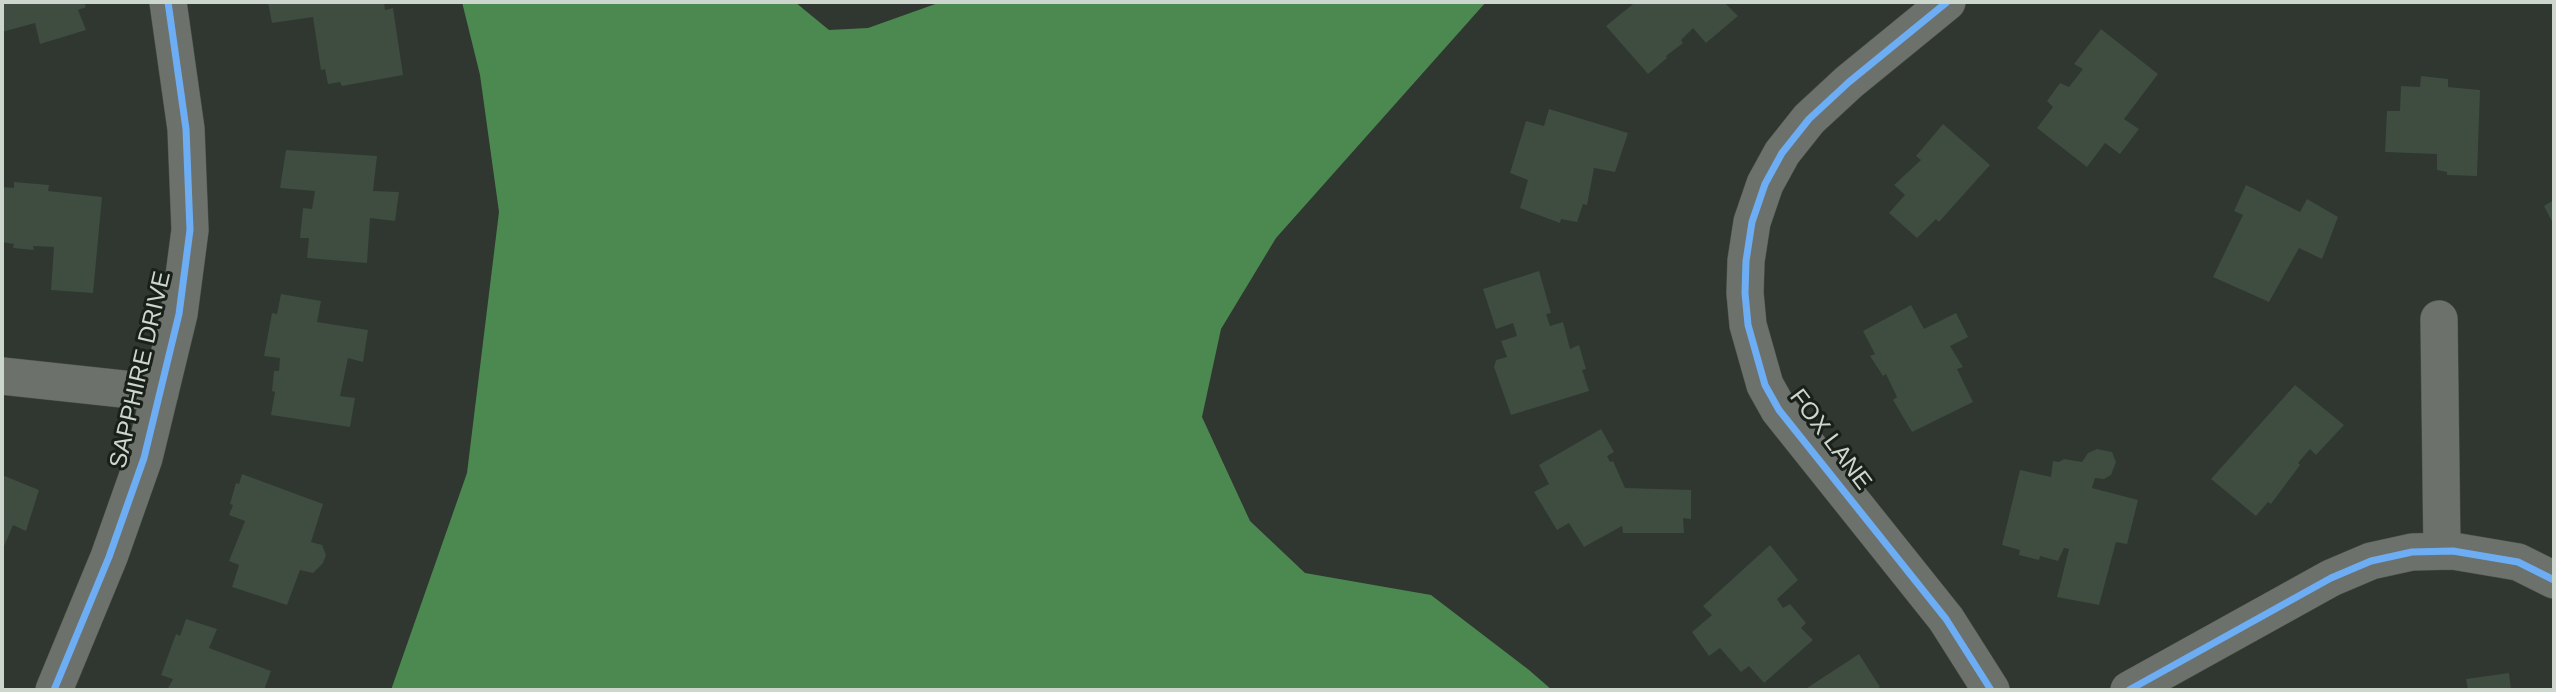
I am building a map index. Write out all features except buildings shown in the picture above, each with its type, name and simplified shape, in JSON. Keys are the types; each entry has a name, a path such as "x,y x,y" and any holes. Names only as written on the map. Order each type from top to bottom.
{"street":[{"name":"SAPPHIRE DRIVE","path":"54,690 110,557 144,458 179,314 190,230 186,129 168,2"},
{"name":"FOX LANE","path":"1947,2 1849,82 1809,119 1782,153 1765,184 1752,222 1745,261 1745,293 1748,325 1765,385 1779,410 1945,619 1991,690"},
{"path":"2439,319 2442,551"},
{"path":"2,376 160,393"},
{"path":"2129,690 2332,578 2371,561 2413,552 2442,551 2518,562 2554,580"}],"shaded area":[{"path":"462,2 795,2 829,30 868,28 941,2 1486,2 1276,238 1221,329 1202,417 1250,521 1305,573 1431,595 1552,690 391,690 467,473 499,212 480,75"}],"cycle path":[{"path":"54,690 109,557 144,458 179,314 190,230 186,129 168,2"},
{"path":"1947,2 1849,82 1809,119 1782,153 1765,184 1752,222 1746,261 1745,293 1748,325 1765,385 1779,410 1946,619 1991,690"},
{"path":"2129,690 2331,578 2371,561 2412,552 2453,551 2518,562 2554,580"}]}
